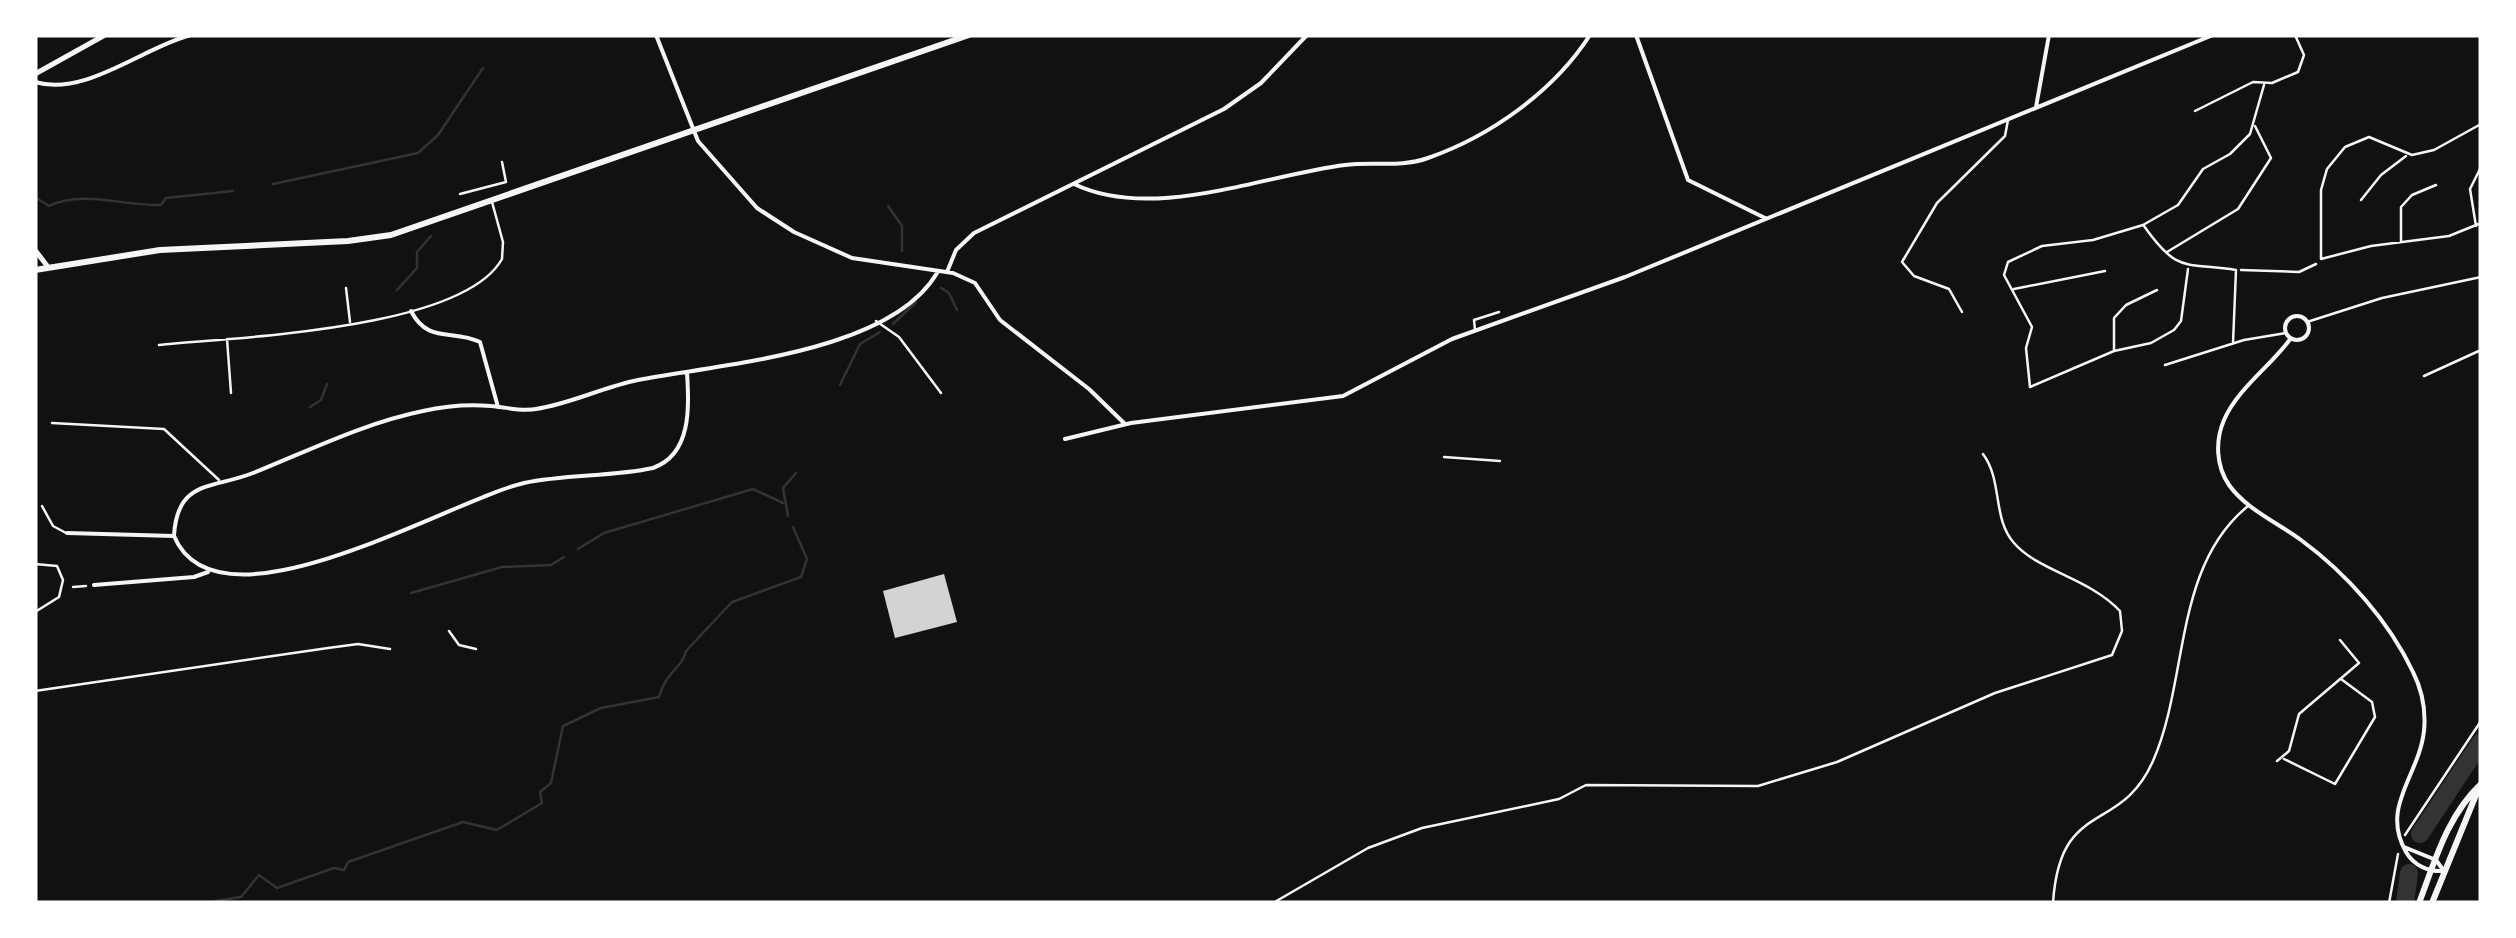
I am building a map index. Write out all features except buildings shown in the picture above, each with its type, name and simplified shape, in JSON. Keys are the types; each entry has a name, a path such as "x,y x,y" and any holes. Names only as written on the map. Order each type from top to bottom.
{"main road":[{"path":"35,270 179,248 374,239 969,35"},
{"path":"2418,903 2466,798 2481,784"},
{"path":"2432,903 2481,784"}],"street":[{"path":"35,78 105,35"},
{"path":"35,78 73,81 191,35"},
{"path":"369,35 415,35"},
{"path":"656,35 692,130 743,195 794,232 852,258 946,272 975,283 1000,320 1089,389 1125,424"},
{"path":"946,272 951,256 968,237 1224,108 1260,82 1307,35"},
{"path":"1074,184 1127,196 1194,194 1343,165 1402,165 1425,160 1520,108 1556,78 1590,35"},
{"path":"1636,35 1688,180 1766,218"},
{"path":"2036,107 2049,35"},
{"path":"1066,439 1125,424 1332,399 1365,386 1414,356 1766,218 2213,35"},
{"path":"35,250 48,267"},
{"path":"688,372 685,430 677,450 663,464 522,484 295,568 236,576 208,572 195,565 174,536 178,512 188,496 219,480 242,477 403,416 463,406 540,409 598,389 688,372 803,352 876,321 928,286 937,273"},
{"path":"410,311 434,335 480,342 498,406"},
{"path":"2291,338 2286,333 2292,317 2307,322 2306,336 2291,338 2235,402 2220,431 2222,471 2249,505 2312,548 2342,576 2388,631 2414,674 2424,730 2395,812 2408,856 2431,871 2444,871"},
{"path":"67,533 174,536"},
{"path":"94,585 194,577 208,572"},
{"path":"2404,847 2436,860 2444,871"}],"lane":[{"path":"2230,35 2254,35"},
{"path":"2195,111 2253,82 2264,85 2290,78 2302,68 2302,48 2295,35"},
{"path":"2188,269 2178,328 2151,343 2114,351 2030,387 2026,348 2032,327 2004,271 2015,256 2042,246 2094,240 2143,226 2184,200 2203,169 2230,154 2254,126 2264,85"},
{"path":"1962,312 1948,289 1914,276 1902,262 1927,215 2005,136 2008,120"},
{"path":"2361,200 2381,175 2407,155 2434,150 2481,124"},
{"path":"2166,253 2238,209 2271,158 2254,126"},
{"path":"2407,155 2382,140 2365,137 2345,147 2332,161 2321,190 2321,260 2449,236 2479,224 2470,189 2481,166"},
{"path":"460,194 506,182 502,162"},
{"path":"2401,244 2401,207 2409,197 2436,184"},
{"path":"159,345 350,324 463,296 498,266 503,242 491,200"},
{"path":"2143,226 2166,253 2188,269 2236,270 2233,343"},
{"path":"2012,290 2105,271"},
{"path":"2307,322 2382,298 2481,277"},
{"path":"346,288 350,324"},
{"path":"2114,351 2114,318 2126,305 2157,290"},
{"path":"1475,332 1474,320 1499,312"},
{"path":"876,321 899,337 941,392"},
{"path":"2165,365 2233,343 2286,333"},
{"path":"227,337 232,392"},
{"path":"2424,376 2481,350"},
{"path":"52,423 164,429 219,480"},
{"path":"1444,457 1500,461"},
{"path":"2054,903 2063,848 2074,834 2134,792 2153,761 2170,707 2194,590 2218,539 2249,505"},
{"path":"42,506 53,526 67,533"},
{"path":"35,564 57,566 63,580 59,597 35,612"},
{"path":"448,630 460,646 476,648"},
{"path":"2284,759 2300,714 2358,663 2340,640"},
{"path":"2277,761 2284,759 2334,784 2374,717 2372,702 2340,679"}],"path":[{"path":"2236,270 2299,272 2321,260"},
{"path":"1272,903 1368,848 1422,828 1559,799 1586,785 1758,786 1837,762 1995,694 2112,654 2122,631 2120,611 2074,576 2026,555 2013,542 2002,524 1993,469 1983,454"},
{"path":"73,587 94,585"},
{"path":"35,691 358,644 390,648"},
{"path":"2406,835 2481,720"},
{"path":"2389,903 2398,854"}],"waterway":[{"path":"273,184 418,153 438,135 483,68"},
{"path":"35,197 49,206 76,199 161,205 166,198 233,191"},
{"path":"888,206 902,226 902,251"},
{"path":"397,290 417,268 417,252 431,236"},
{"path":"941,288 949,293 957,310"},
{"path":"893,324 916,302"},
{"path":"840,385 860,344 880,332"},
{"path":"310,407 321,400 327,384"},
{"path":"788,516 783,488 796,473"},
{"path":"578,549 604,533 753,489 783,503"},
{"path":"203,903 241,897 259,875 277,888 334,868 344,870 348,862 463,822 497,830 542,803 540,792 551,783 563,726 601,708 659,697 686,651 732,602 801,577 807,559 793,527"},
{"path":"411,593 502,567 551,565 564,557"},
{"path":"2420,834 2481,742"},
{"path":"2405,903 2409,873"}]}
